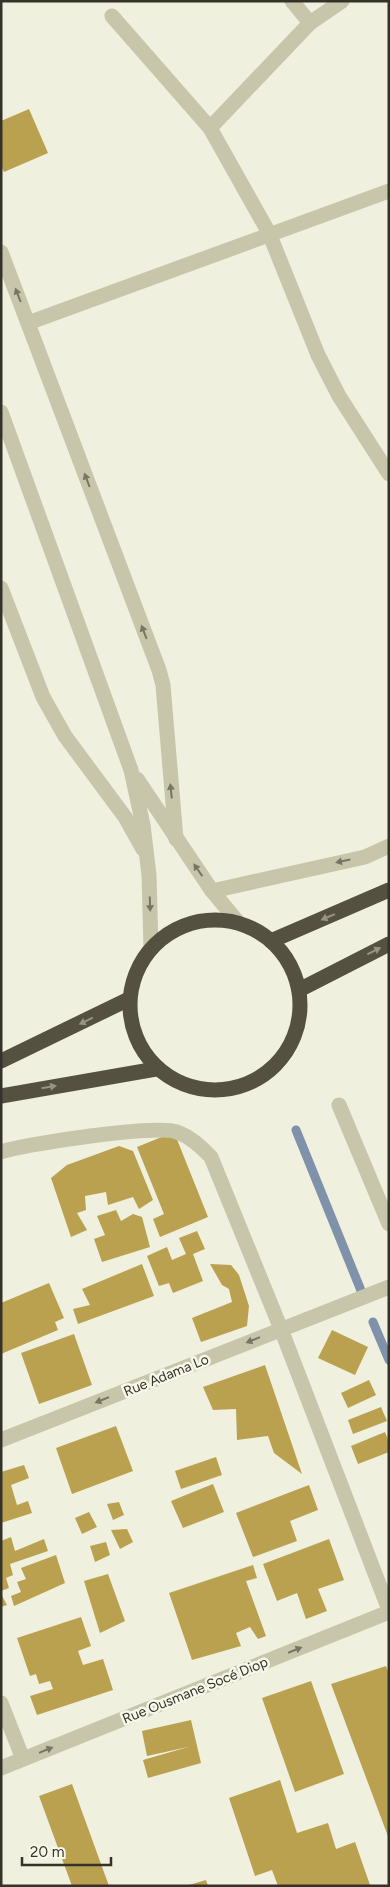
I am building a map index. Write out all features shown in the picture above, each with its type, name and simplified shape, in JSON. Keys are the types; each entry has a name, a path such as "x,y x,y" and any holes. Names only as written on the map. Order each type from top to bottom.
{"highway":[{"path":"272,941 389,890"},
{"path":"200,921 238,922 256,930 272,941 294,971 299,990 300,1009 297,1028 290,1046 279,1062 264,1075 247,1084 228,1090 209,1091 189,1088 172,1080 156,1068 144,1054 135,1036 130,1018 129,999 133,981 140,963 152,948 174,931 200,921"},
{"path":"299,990 389,944"},
{"path":"1,1061 129,999"},
{"path":"1,1096 156,1068"}],"street":[{"path":"292,1 310,23"},
{"path":"210,128 310,23 342,1"},
{"path":"112,16 210,128 269,234 318,355 339,396 389,474"},
{"path":"28,323 389,191"},
{"path":"1,252 163,686 176,839"},
{"path":"1,412 108,702 131,770 143,825 152,948"},
{"path":"1,588 43,697 65,736 125,817 146,854"},
{"path":"131,770 212,891 238,922"},
{"path":"212,891 365,857 389,846"},
{"path":"339,1104 389,1224"},
{"path":"1,1152 150,1130 176,1131 196,1142 211,1157 281,1329 389,1611"},
{"name":"Rue Adama Lo","path":"1,1440 389,1287"},
{"name":"Rue Ousmane Socé Diop","path":"1,1768 389,1611"},
{"path":"1,1703 23,1760"}],"building":[{"path":"29,109 48,153 4,172 1,166 1,121"},
{"path":"174,1132 208,1217 160,1237 153,1219 164,1214 137,1147"},
{"path":"119,1146 133,1151 153,1200 139,1209 133,1197 108,1205 106,1192 85,1196 86,1210 77,1213 87,1230 71,1237 51,1178 67,1165"},
{"path":"116,1210 121,1221 133,1214 142,1217 150,1247 102,1262 94,1239 105,1235 97,1216"},
{"path":"197,1231 205,1249 193,1254 203,1281 173,1293 169,1283 159,1286 147,1256 167,1247 172,1260 186,1254 179,1238"},
{"path":"142,1264 154,1296 78,1324 73,1309 90,1305 82,1289"},
{"path":"210,1264 231,1265 239,1275 249,1306 247,1326 201,1342 192,1318 232,1302 229,1289 222,1285"},
{"path":"49,1283 64,1318 55,1322 58,1330 1,1354 1,1303"},
{"path":"332,1330 368,1347 355,1375 318,1358"},
{"path":"74,1334 92,1385 39,1404 21,1353"},
{"path":"265,1365 302,1474 274,1453 268,1436 237,1440 236,1409 213,1410 203,1387"},
{"path":"369,1380 376,1395 348,1408 341,1393"},
{"path":"381,1407 387,1421 353,1434 348,1420"},
{"path":"116,1426 133,1471 72,1494 56,1448"},
{"path":"385,1432 389,1442 389,1452 358,1464 351,1446"},
{"path":"216,1457 222,1475 181,1489 175,1471"},
{"path":"24,1465 29,1478 11,1485 17,1505 28,1501 32,1513 1,1523 1,1472"},
{"path":"213,1484 224,1512 183,1528 171,1501"},
{"path":"309,1485 318,1510 290,1521 297,1541 253,1557 236,1513"},
{"path":"119,1502 124,1515 113,1520 107,1504"},
{"path":"89,1512 97,1527 82,1534 75,1518"},
{"path":"127,1529 133,1542 120,1549 111,1530"},
{"path":"11,1537 15,1551 44,1539 48,1551 10,1564 13,1575 6,1578 9,1588 1,1591 1,1541"},
{"path":"329,1539 344,1580 318,1589 327,1611 306,1619 297,1593 277,1601 263,1564"},
{"path":"106,1542 110,1555 95,1562 90,1546"},
{"path":"56,1555 65,1583 14,1606 11,1596 21,1592 17,1582 26,1579 21,1568"},
{"path":"253,1565 257,1578 246,1581 266,1636 258,1639 250,1627 236,1633 241,1646 192,1660 169,1593"},
{"path":"108,1574 125,1621 100,1633 84,1581"},
{"path":"1,1594 7,1605 1,1607"},
{"path":"81,1617 91,1646 78,1651 83,1665 103,1659 113,1690 37,1715 30,1696 53,1689 50,1681 39,1684 36,1674 30,1676 17,1638"},
{"path":"386,1666 389,1674 389,1839 331,1684"},
{"path":"311,1681 344,1774 295,1792 262,1698"},
{"path":"191,1720 201,1763 148,1778 143,1760 188,1747 147,1756 142,1731"},
{"path":"280,1780 297,1833 328,1823 336,1849 355,1842 370,1885 278,1886 272,1870 255,1876 229,1798"},
{"path":"72,1784 109,1886 72,1886 39,1796"},
{"path":"206,1880 208,1886 189,1885"}],"waterway":[{"path":"296,1130 362,1293"},
{"path":"373,1322 389,1360"}]}
